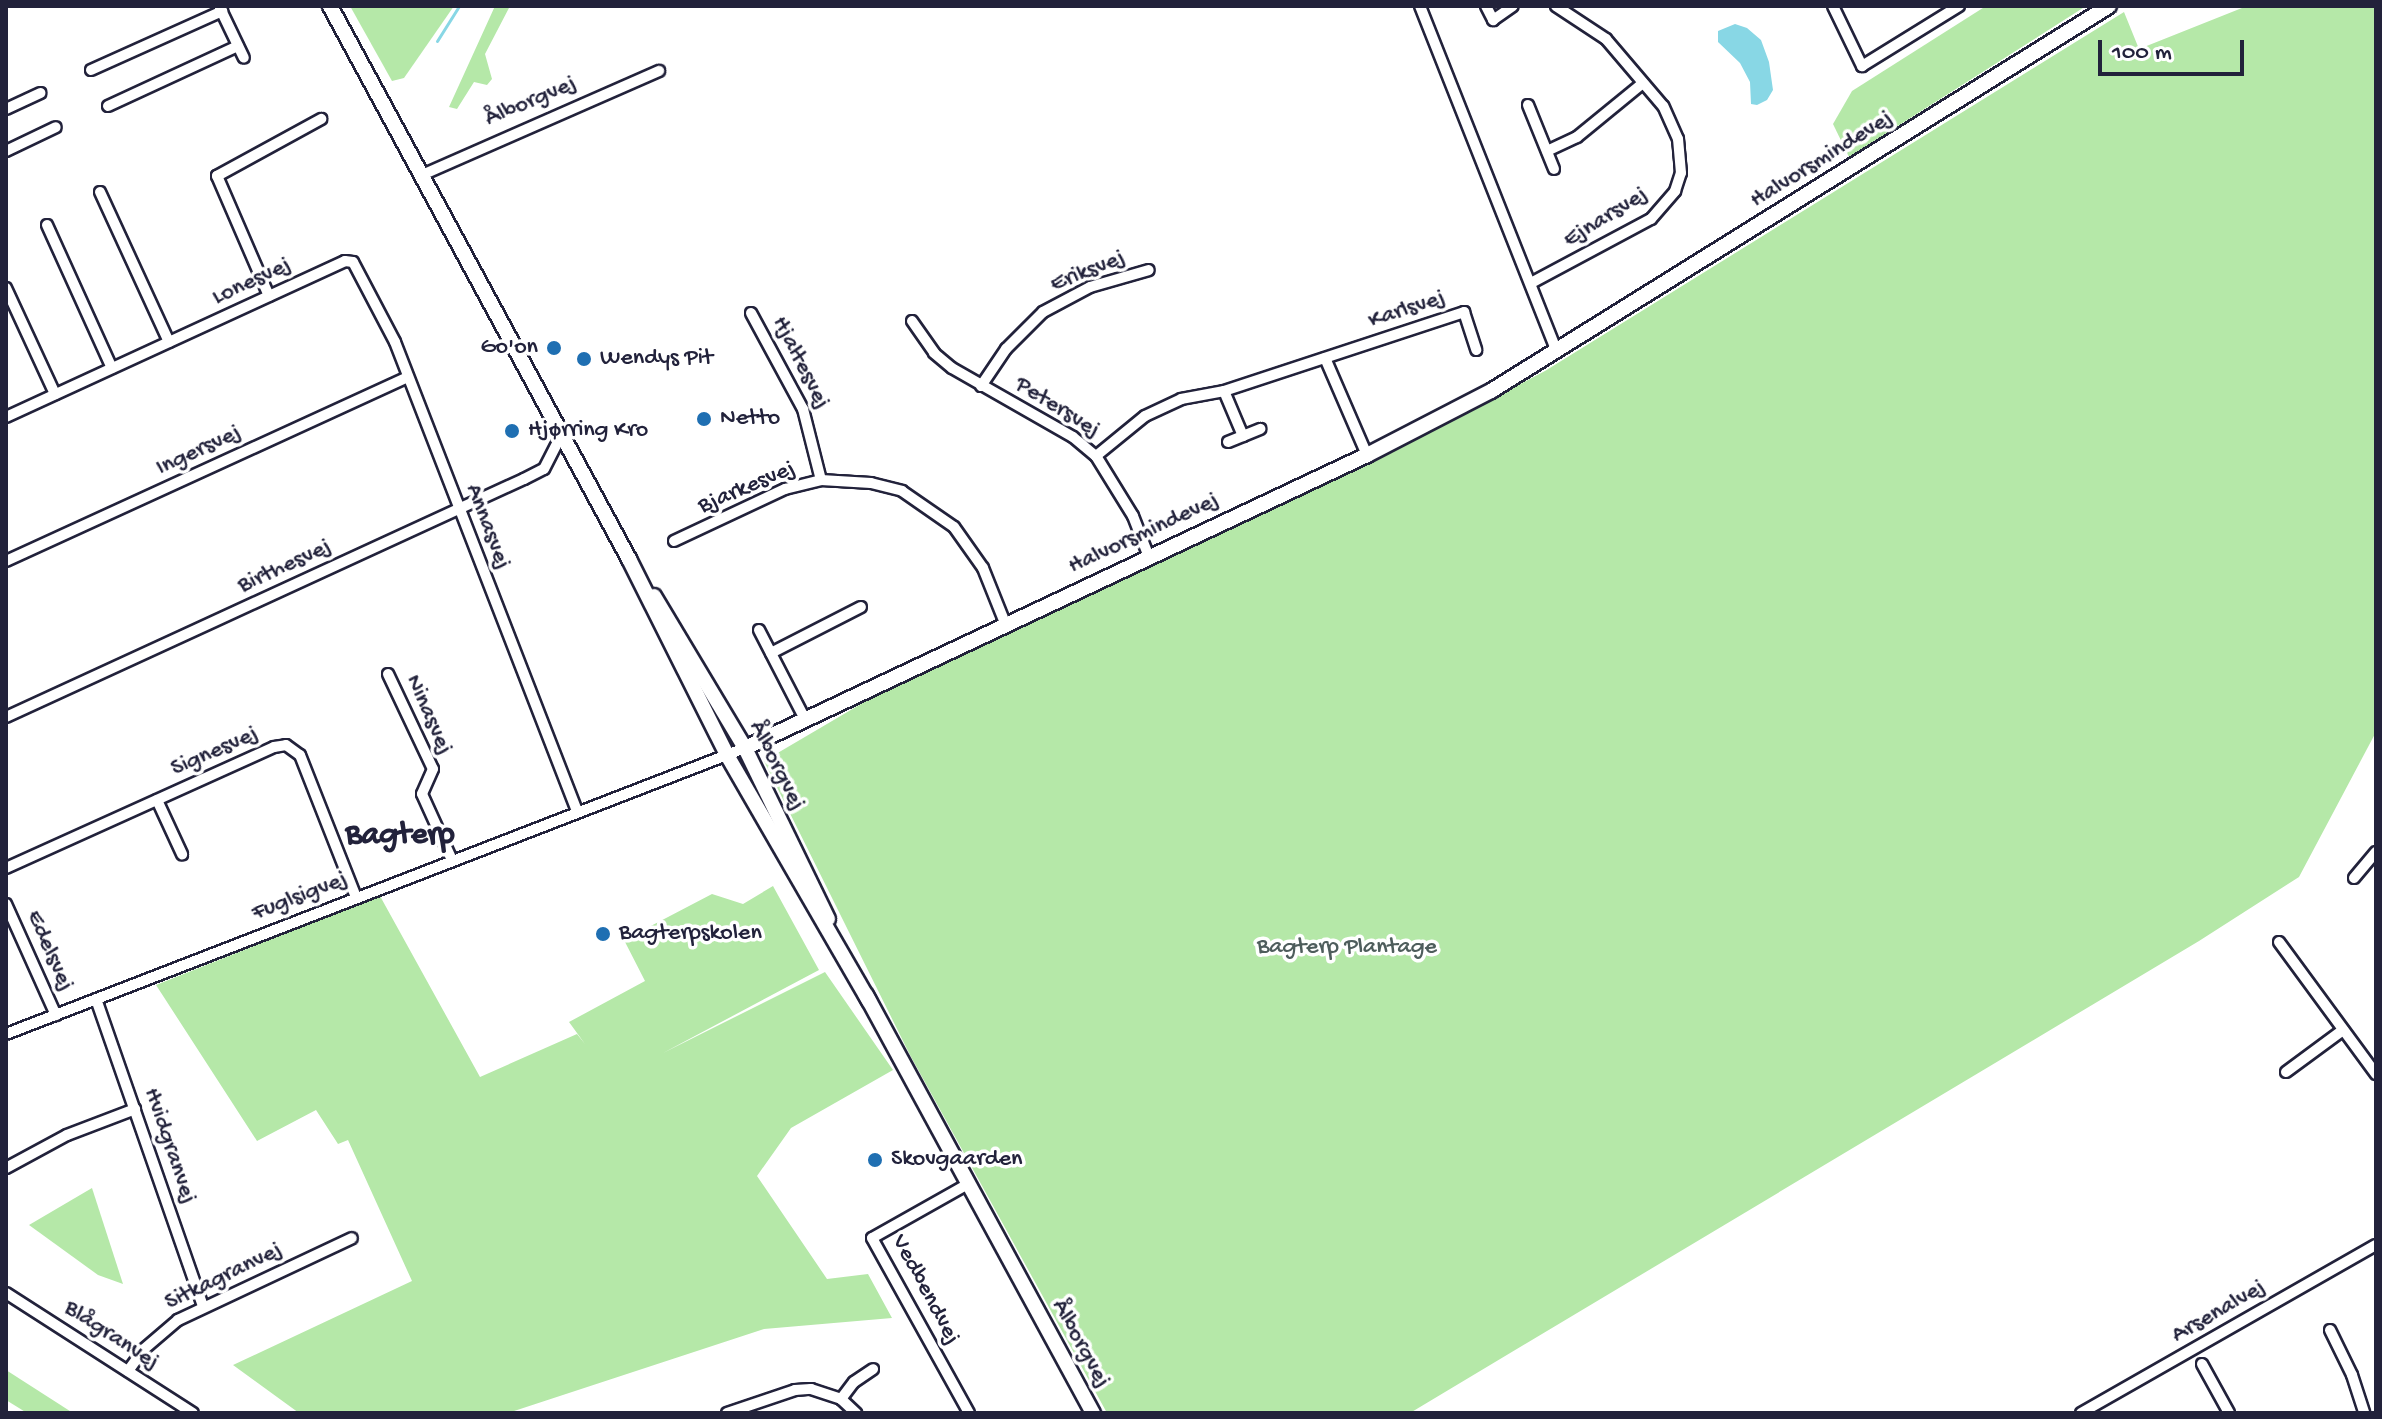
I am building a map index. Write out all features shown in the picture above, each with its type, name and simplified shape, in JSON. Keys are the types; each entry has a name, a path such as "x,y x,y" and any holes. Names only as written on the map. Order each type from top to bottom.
{"main road":[{"name":"Ålborgvej","path":"330,6 629,559 727,755 869,1001 1093,1413"},
{"name":"Halvorsmindevej","path":"745,748 1367,455 1458,409 1557,352 2109,6"},
{"name":"Ålborgvej","path":"629,559 663,609 745,748 869,1001"}],"street":[{"path":"1420,6 1557,352"},
{"path":"1486,6 1493,20 1513,6"},
{"name":"Ejnarsvej","path":"1531,283 1561,270 1651,219 1675,191 1681,173 1678,139 1663,106 1606,39 1556,6"},
{"path":"1833,6 1862,66 1959,6"},
{"path":"91,70 220,8 244,58"},
{"path":"108,106 238,46"},
{"name":"Ålborgvej","path":"422,175 659,71"},
{"path":"1547,151 1577,137 1643,83"},
{"path":"6,109 40,93"},
{"path":"1528,105 1554,169"},
{"path":"269,296 217,176 321,119"},
{"path":"6,151 56,127"},
{"path":"100,192 169,342"},
{"path":"47,225 112,368"},
{"name":"Lonesvej","path":"6,417 345,261 353,262"},
{"name":"Annasvej","path":"353,262 377,304 408,377 577,811"},
{"name":"Eriksvej","path":"981,386 1006,349 1043,312 1090,287 1149,270"},
{"path":"6,288 55,394"},
{"name":"Karlsvej","path":"1096,456 1127,429 1158,409 1181,399 1224,391 1464,312 1476,350"},
{"name":"Hjaltesvej","path":"751,313 803,409 821,480"},
{"name":"Petersvej","path":"912,321 934,353 981,386 1073,437 1096,456 1133,516 1149,557"},
{"path":"1325,358 1367,455"},
{"name":"Ingersvej","path":"6,561 408,377"},
{"path":"1224,391 1243,436"},
{"path":"1228,442 1261,429"},
{"name":"Birthesvej","path":"6,717 544,469 562,434"},
{"name":"Bjarkesvej","path":"674,541 754,502 821,480 846,479 902,491 954,527 983,568 1005,623"},
{"path":"771,653 861,607"},
{"path":"759,630 805,719"},
{"name":"Ninasvej","path":"388,674 433,769 422,794 452,860"},
{"name":"Signesvej","path":"6,868 274,747 294,748 300,755 356,897"},
{"name":"Fuglsigvej","path":"6,1034 745,748"},
{"path":"157,800 182,854"},
{"path":"2354,878 2376,852"},
{"name":"Edelsvej","path":"7,908 56,1015"},
{"path":"2279,942 2376,1074"},
{"name":"Hvidgranvej","path":"96,999 203,1306"},
{"path":"2286,1072 2343,1030"},
{"path":"6,1168 67,1135 135,1109"},
{"name":"Vedbendvej","path":"968,1184 872,1238 969,1413"},
{"name":"Sitkagranvej","path":"128,1371 160,1332 203,1306 352,1238"},
{"name":"Arsenalvej","path":"2081,1413 2376,1245"},
{"name":"Blågranvej","path":"6,1293 193,1413"},
{"path":"2330,1330 2352,1375 2364,1413"},
{"path":"2202,1364 2229,1413"},
{"path":"841,1399 854,1382 873,1369"},
{"path":"727,1413 795,1390 827,1392 841,1399 856,1413"}],"green space":[{"path":"350,6 454,6 404,78 392,81"},
{"path":"495,6 510,6 485,54 492,79 487,85 474,82 457,109 449,107"},
{"path":"1986,6 2086,6 1849,157 1833,124 1852,91"},
{"name":"Bagterp Plantage","path":"2247,6 2376,6 2376,732 2299,877 2199,941 1410,1413 1107,1413 910,1055 764,761 878,694 1420,437 1545,371 2124,12 2139,49"},
{"path":"773,886 819,970 663,1053 825,972 893,1070 791,1128 757,1176 827,1279 868,1274 892,1318 764,1329 508,1413 299,1413 233,1365 412,1281 348,1140 338,1144 316,1110 257,1141 156,985 380,896 480,1077 577,1034 585,1044 569,1022 645,981 624,940 712,894 743,904"},
{"path":"92,1188 123,1284 98,1275 29,1225"},
{"path":"6,1370 73,1413 27,1413 6,1400"}],"water":[{"path":"1735,24 1747,28 1761,40 1769,62 1773,90 1767,100 1757,105 1751,104 1750,82 1740,63 1718,42 1718,31"}],"waterway":[{"path":"437,41 459,6"}],"place":[{"name":"Go'on","path":"554,348"},
{"name":"Wendys Pit","path":"584,359"},
{"name":"Netto","path":"704,419"},
{"name":"Hjørring Kro","path":"512,431"},
{"name":"Bagterpskolen","path":"603,934"},
{"name":"Skovgaarden","path":"875,1160"}],"district":[{"name":"Bagterp","path":"400,836"}]}
